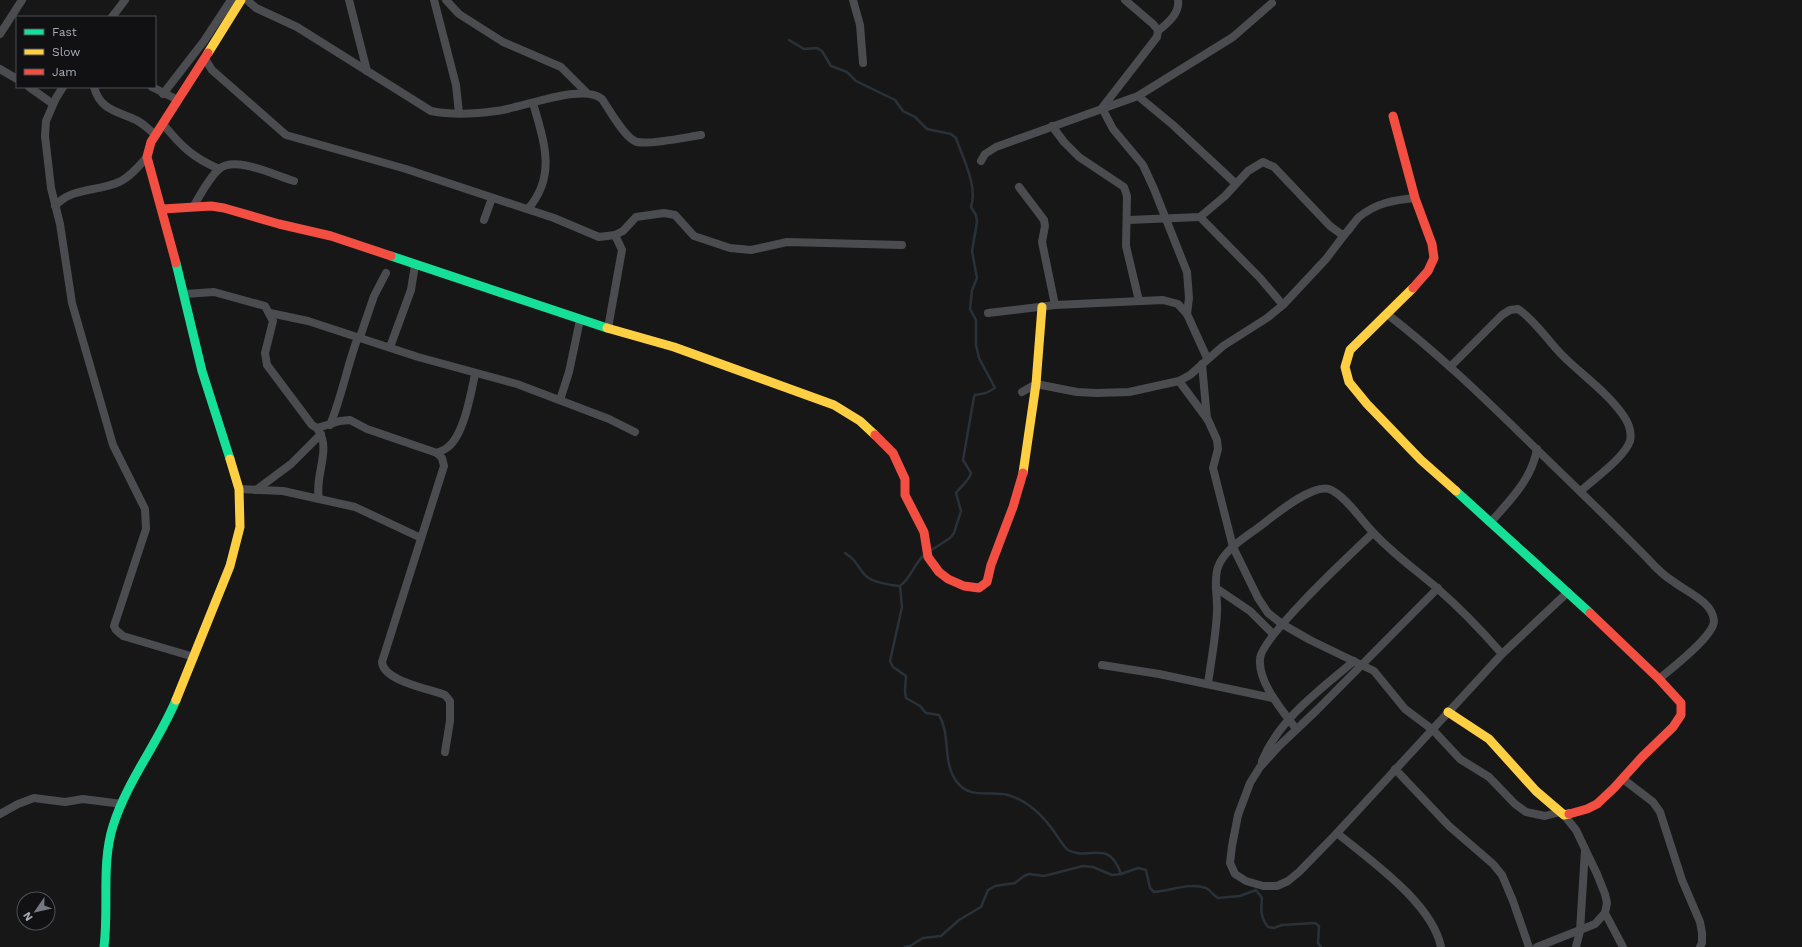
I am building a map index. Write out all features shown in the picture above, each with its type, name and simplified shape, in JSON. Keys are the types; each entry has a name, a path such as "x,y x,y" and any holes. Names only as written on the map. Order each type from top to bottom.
{"street":[{"path":"0,34 22,0"},
{"path":"113,16 125,0"},
{"path":"163,94 204,41 231,0"},
{"path":"104,947 106,925 107,857 113,826 122,804 172,709 230,566 240,527 239,489 217,414 202,371 185,294 163,209 147,157 148,150 156,135 241,0"},
{"path":"247,0 256,8 297,27 431,111 459,113 495,112 587,93 598,95 629,137 637,142 662,141 701,135"},
{"path":"349,0 368,71"},
{"path":"434,0 456,85 459,113"},
{"path":"446,0 459,14 504,42 561,68 587,93"},
{"path":"853,0 860,25 863,63"},
{"path":"1125,0 1154,24 1158,31"},
{"path":"1102,108 1157,37 1158,31 1175,14 1178,9 1178,0"},
{"path":"981,161 985,154 996,147 1138,96 1233,37 1272,3"},
{"path":"205,59 212,70 229,86 286,135 406,169 528,209 599,237 615,236 636,217 664,213 675,215 694,236 730,248 751,250 787,242 902,245"},
{"path":"0,69 16,78"},
{"path":"30,88 53,104"},
{"path":"62,88 53,104 46,121 44,136 51,188 72,303 113,445 145,509 146,529 114,626 123,636 194,657"},
{"path":"94,88 96,94 103,105 113,112 137,120 156,135"},
{"path":"154,88 163,94 178,100"},
{"path":"1138,96 1235,183"},
{"path":"528,209 537,198 544,180 546,166 544,142 533,103"},
{"path":"1102,108 1113,129 1143,165 1166,218 1186,272 1189,298 1187,314"},
{"path":"1179,381 1208,420 1217,440 1218,449 1213,468 1233,547 1258,598 1268,613 1282,624 1374,672 1405,709 1433,730 1460,759 1489,777 1515,804 1526,812 1545,816 1574,814 1586,810 1603,799 1673,727 1681,715 1681,702 1568,592 1421,460 1367,404 1349,382 1345,367 1350,350 1388,314 1428,271 1434,258 1432,244 1415,198 1393,116"},
{"path":"163,124 183,148 196,158 219,169"},
{"path":"1052,126 1064,142 1079,157 1124,188 1128,196 1126,246 1140,301"},
{"path":"55,206 62,198 71,194 121,182 147,157"},
{"path":"1128,220 1144,221 1166,218 1200,217 1225,196 1235,183 1263,162 1274,167 1330,226 1341,234 1345,234"},
{"path":"193,207 219,169 230,164 242,164 294,181"},
{"path":"1018,187 1044,220 1045,226 1042,242 1055,305"},
{"path":"484,220 492,198"},
{"path":"1022,392 1036,384 1077,392 1129,392 1179,381 1223,346 1267,318 1283,305 1326,259 1360,217 1379,204 1392,200 1415,198"},
{"path":"163,209 211,206 224,208 279,224 331,236 580,320 674,346 718,364 834,405 860,421 894,453 905,479 904,489 906,495 924,532 927,553 933,566 948,579 971,587 979,588 987,582 998,543 1013,507 1024,469 1036,384 1042,307"},
{"path":"1200,217 1260,278 1283,305"},
{"path":"608,328 622,250 615,236"},
{"path":"390,347 410,290 415,265"},
{"path":"330,425 341,397 351,357 374,296 386,273"},
{"path":"185,294 214,292 223,293 265,306 270,313 273,321 265,353 268,365 312,425 319,431 324,448 317,488 319,499"},
{"path":"988,313 1055,305 1163,300 1178,304 1187,314 1204,361 1208,420"},
{"path":"1450,367 1502,315 1510,310 1518,309 1526,314 1561,354 1610,400 1623,415 1630,429 1630,440 1625,450 1581,491"},
{"path":"270,313 308,321 474,374 516,384 609,419 635,432"},
{"path":"1388,314 1420,339 1450,367 1581,491 1650,561 1673,582 1696,597 1712,611 1714,622 1709,633 1659,679"},
{"path":"560,400 580,320"},
{"path":"437,453 453,443 470,402 474,374"},
{"path":"255,490 267,483 291,464 319,431 340,421 350,420 367,429 437,453 442,458 444,466 391,632 382,667 389,674 399,680 445,695 450,701 450,721 445,752"},
{"path":"1491,522 1527,477 1534,462 1536,449"},
{"path":"239,489 283,491 355,507 421,538"},
{"path":"1208,684 1217,612 1217,569 1222,558 1233,547 1302,497 1318,490 1328,489 1341,497 1373,532 1418,574 1438,588 1480,629 1502,654"},
{"path":"1296,729 1274,698 1263,676 1260,659 1273,634 1373,532"},
{"path":"1216,588 1250,611 1273,634"},
{"path":"1260,767 1296,729 1317,710 1358,663 1438,588"},
{"path":"1358,663 1310,699 1290,720 1271,743 1260,767 1250,783 1238,815 1230,863 1235,874 1246,881 1263,886 1278,886 1288,881 1299,872 1433,730 1502,654 1568,592"},
{"path":"1102,665 1208,684 1274,698"},
{"path":"1448,712 1472,727 1494,744 1540,796 1562,814 1576,830 1605,894 1607,903 1604,914 1595,924 1536,947"},
{"path":"1395,769 1449,826 1493,864 1502,875 1513,900 1529,947"},
{"path":"1623,779 1653,802 1660,812 1682,880 1700,922 1702,933 1702,943 1700,947"},
{"path":"0,814 34,798 65,802 83,799 122,804"},
{"path":"1337,833 1415,901 1431,920 1441,947"},
{"path":"1576,947 1580,931 1585,849"},
{"path":"1604,914 1623,947"}],"waterway":[{"path":"789,40 804,49 817,48 822,51 831,66 847,72 856,81 895,100 903,111 915,117 927,129 951,134 956,138 969,172 973,190 971,207 976,215 977,222 972,251 977,278 972,290 970,309 976,320 976,345 979,358 995,388 986,393 975,395 974,397 963,460 971,473 967,481 956,493 961,511 954,533 950,538 930,551"},
{"path":"845,553 871,580 900,586 904,583 924,555"},
{"path":"900,586 902,607 890,661 893,667 906,676 906,698 920,706 926,713 939,715 945,731 948,758 952,774 957,782 962,788 974,793 1008,795 1022,801 1041,816 1068,850 1083,854 1104,853 1110,856 1116,863 1121,874"},
{"path":"905,947 910,946 923,938 941,936 959,920 981,907 988,890 995,886 1015,883 1029,874 1044,876 1083,866 1093,867 1112,875 1121,874 1138,868 1146,870 1150,888 1154,892 1187,886 1200,886 1208,889 1218,898 1240,896 1256,890 1262,898 1262,916 1268,927 1274,928 1282,925 1315,923 1319,926 1318,943 1321,947"}],"traffic: fast":[{"path":"391,256 607,328"},
{"path":"176,263 202,371 230,459"},
{"path":"1456,491 1590,613"},
{"path":"104,947 107,855 113,826 126,793 161,732 176,700"}],"traffic: slow":[{"path":"208,53 241,0"},
{"path":"1413,288 1350,350 1345,367 1349,382 1367,404 1421,460 1456,491"},
{"path":"1023,473 1036,384 1042,307"},
{"path":"607,328 674,347 834,405 860,421 875,435"},
{"path":"176,700 230,566 240,527 239,489 230,459"},
{"path":"1448,712 1489,739 1536,791 1564,815 1569,814"}],"traffic: jam":[{"path":"176,263 147,157 151,142 208,53"},
{"path":"1393,116 1415,198 1432,244 1434,258 1428,271 1413,288"},
{"path":"163,209 211,206 224,208 279,224 331,236 391,256"},
{"path":"875,435 893,453 905,479 905,495 924,532 928,557 939,572 948,579 964,586 979,588 987,582 991,565 1013,507 1023,473"},
{"path":"1569,814 1587,809 1597,804 1673,727 1681,715 1681,703 1659,679 1590,613"}]}
